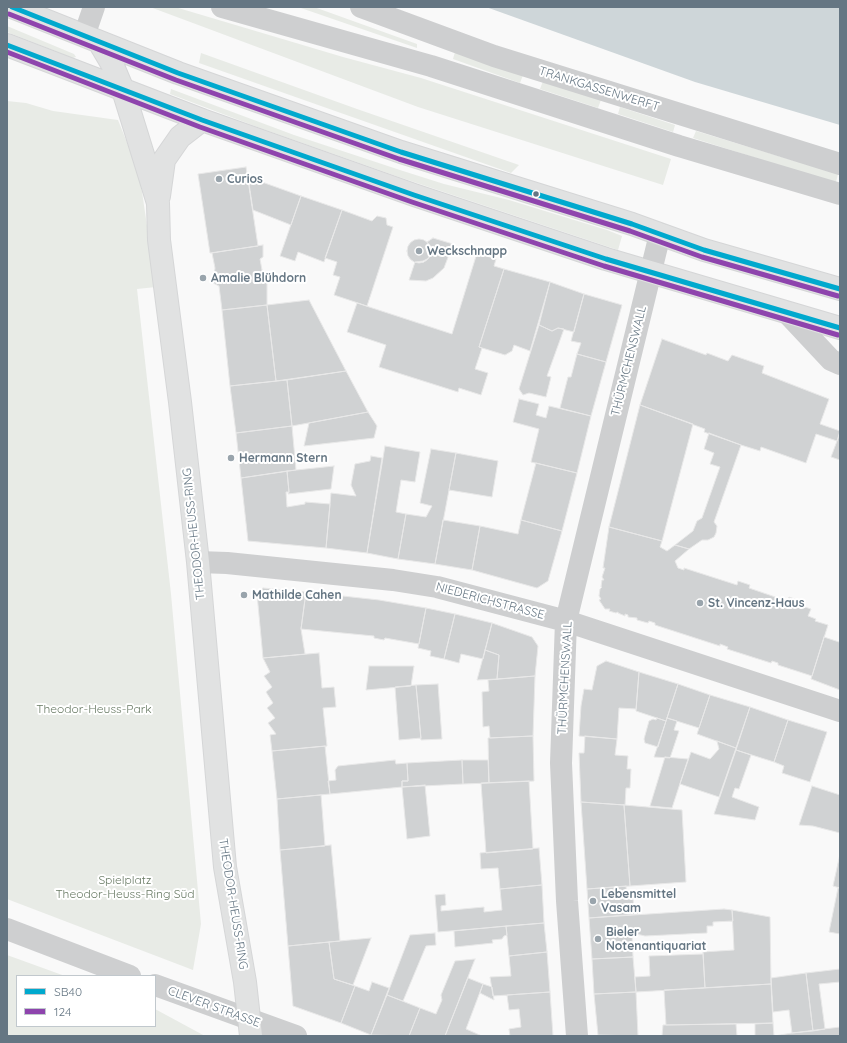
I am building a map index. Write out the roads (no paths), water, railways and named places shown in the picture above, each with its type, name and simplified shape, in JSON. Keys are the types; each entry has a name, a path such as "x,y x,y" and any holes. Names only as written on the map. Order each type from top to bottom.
{"main road":[{"path":"12,9 178,73 401,152 538,194 704,250 840,289"},
{"name":"THEODOR-HEUSS-RING","path":"91,39 112,64 123,90 158,203 159,240 180,402 198,562 225,867 245,982 250,1028"},
{"path":"7,44 202,120 414,195 650,272 840,328"},
{"path":"158,203 164,160 180,137 202,120"}],"street":[{"path":"91,39 94,7"},
{"path":"222,7 431,66 679,146 840,194"},
{"name":"TRANKGASSENWERFT","path":"361,7 494,56 840,164"},
{"name":"THÜRMCHENSWALL","path":"577,1036 567,901 561,763 566,621 660,234"},
{"path":"786,312 830,360 840,364"},
{"name":"NIEDERICHSTRASSE","path":"198,562 227,562 393,580 437,587 566,621 840,711"},
{"path":"7,929 127,975"},
{"name":"CLEVER STRASSE","path":"156,985 250,1028 296,1036"}],"place":[{"name":"Curios","path":"219,179"},
{"name":"Weckschnapp","path":"419,251"},
{"name":"Amalie Blühdorn","path":"203,278"},
{"name":"Hermann Stern","path":"231,458"},
{"name":"Mathilde Cahen","path":"244,595"},
{"name":"St. Vincenz-Haus","path":"700,603"},
{"name":"Lebensmittel Vasam","path":"593,901"},
{"name":"Bieler Notenantiquariat","path":"598,939"}],"park label":[{"name":"Theodor-Heuss-Park","path":"94,709"},
{"name":"Spielplatz Theodor-Heuss-Ring Süd","path":"125,887"}]}
